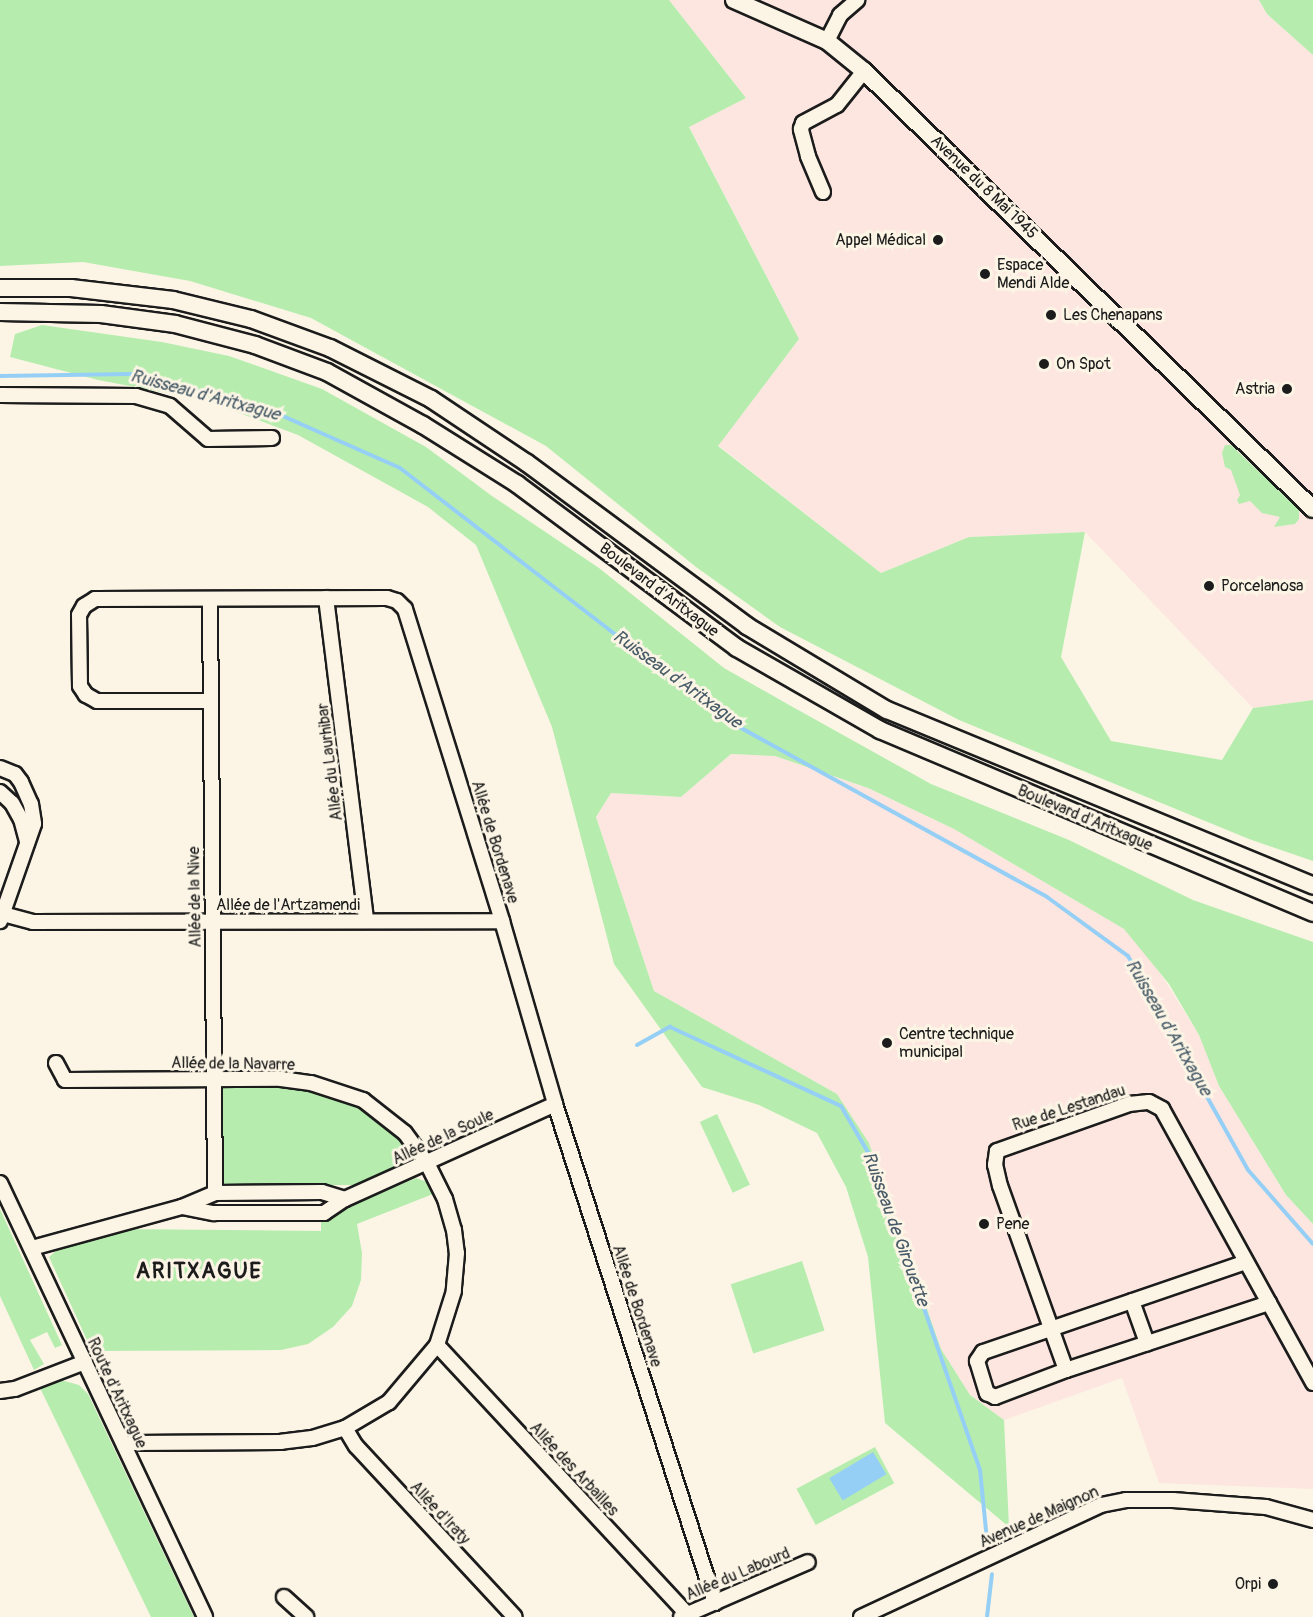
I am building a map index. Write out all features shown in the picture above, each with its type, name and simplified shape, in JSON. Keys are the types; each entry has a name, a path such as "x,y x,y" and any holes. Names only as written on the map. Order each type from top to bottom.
{"main road":[{"name":"Avenue du 8 Mai 1945","path":"734,0 827,40 864,71 1313,509"},
{"name":"Boulevard d'Aritxague","path":"0,288 71,288 174,300 251,319 330,348 431,399 527,463 747,626 887,710 1313,886"},
{"name":"Boulevard d'Aritxague","path":"0,312 101,314 175,324 255,345 327,372 423,425 516,484 737,648 880,730 1313,913"}],"street":[{"path":"827,40 840,15 857,0"},
{"path":"823,192 801,137 803,123 837,105 851,84 864,71"},
{"path":"0,395 136,396 170,406 208,439 272,438"},
{"name":"Allée du Laurhibar","path":"326,598 366,921"},
{"name":"Allée de Bordenave","path":"209,701 97,701 86,695 80,686 79,615 84,606 96,599 387,598 397,601 405,609 502,921 555,1104 715,1603"},
{"name":"Allée de la Nive","path":"210,600 209,701 215,1193"},
{"path":"0,768 15,774 31,804 33,824 1,917"},
{"path":"0,792 12,803 21,819 27,842"},
{"name":"Allée de l'Artzamendi","path":"1,917 33,922 502,921"},
{"name":"Allée de la Navarre","path":"56,1063 65,1080 281,1079 311,1083 363,1100 405,1133 427,1163 445,1199 454,1230 457,1253 454,1291 437,1345 389,1402 345,1428 312,1438 281,1442 133,1443 124,1446"},
{"name":"Rue de Lestandau","path":"1066,1370 995,1165 997,1151 1011,1144 1129,1104 1149,1102 1162,1109 1313,1383"},
{"name":"Allée de la Soule","path":"182,1207 214,1213 324,1213 345,1199 555,1104"},
{"name":"Route d'Aritxague","path":"0,1183 205,1617"},
{"name":"Allée de la Soule","path":"32,1248 182,1207 215,1193 322,1192 345,1199"},
{"path":"1246,1262 983,1352 977,1361 987,1393 995,1397 1066,1370 1269,1303"},
{"path":"1132,1301 1147,1343"},
{"name":"Allée des Arbailles","path":"437,1345 684,1616"},
{"path":"0,1391 15,1389 85,1362"},
{"name":"Allée d'Iraty","path":"345,1428 356,1446 515,1617"},
{"name":"Avenue de Maignon","path":"861,1617 1101,1505 1126,1500 1173,1500 1266,1508 1313,1520"},
{"name":"Allée du Labourd","path":"684,1616 808,1562"},
{"path":"284,1597 306,1617"}],"shaded area":[{"path":"669,0 1259,0 1267,14 1313,55 1313,700 1253,708 1085,532 969,537 881,573 718,445 799,339 689,126 746,98"},
{"path":"731,754 775,756 868,788 954,829 1124,929 1150,957 1199,1035 1219,1086 1286,1195 1313,1224 1313,1489 1159,1483 1122,1378 1004,1420 970,1395 941,1349 869,1143 837,1094 654,991 596,817 611,793 681,797"}],"green space":[{"path":"0,0 669,0 746,98 689,127 799,339 718,446 881,573 969,537 1085,532 1061,657 1111,741 1222,760 1253,708 1313,700 1313,861 1249,839 959,720 780,627 696,567 546,446 311,318 190,281 83,262 0,266"},
{"path":"1259,0 1313,0 1313,55 1267,14"},
{"path":"42,325 162,342 229,356 322,389 426,447 492,496 599,568 724,668 791,706 931,784 1069,840 1193,900 1313,942 1313,1224 1286,1195 1219,1086 1199,1035 1169,984 1124,929 954,829 868,788 775,756 731,754 681,797 611,793 596,817 654,991 837,1094 869,1143 941,1349 970,1395 1004,1420 1009,1527 885,1423 868,1257 846,1187 817,1133 759,1105 702,1087 614,964 552,727 476,545 428,507 298,435 205,400 98,380 10,357 15,334"},
{"path":"1225,445 1231,445 1299,510 1299,519 1295,524 1274,527 1280,517 1262,513 1250,501 1239,504 1237,500 1240,495 1231,470 1225,467 1222,453"},
{"path":"276,1083 309,1087 347,1100 385,1125 412,1155 408,1162 358,1185 225,1185 221,1180 219,1092 225,1085"},
{"path":"717,1114 750,1185 733,1193 700,1122"},
{"path":"416,1178 427,1182 433,1194 357,1224 362,1253 361,1280 352,1306 333,1327 308,1344 281,1350 92,1351 49,1257 56,1251 122,1229 321,1231 321,1219"},
{"path":"0,1209 62,1345 55,1348 47,1332 30,1340 44,1364 34,1370 0,1296"},
{"path":"802,1261 825,1330 753,1354 731,1284"},
{"path":"61,1380 79,1385 88,1394 194,1617 151,1617 40,1388"},
{"path":"875,1447 894,1483 816,1525 796,1489"}],"water":[{"path":"873,1452 886,1474 843,1501 829,1478"}],"waterway":[{"name":"Ruisseau d'Aritxague","path":"0,376 131,374 267,409 400,468 723,718 1047,897 1128,956 1248,1170 1313,1244"},
{"name":"Ruisseau de Girouette","path":"637,1045 670,1027 841,1106 873,1161 980,1470 987,1540"},
{"name":"Ruisseau de Girouette","path":"987,1617 992,1574"}],"place":[{"name":"Appel Médical","path":"938,240"},
{"name":"Espace Mendi Alde","path":"985,274"},
{"name":"Les Chenapans","path":"1051,315"},
{"name":"On Spot","path":"1044,364"},
{"name":"Astria","path":"1287,389"},
{"name":"Porcelanosa","path":"1209,586"},
{"name":"Centre technique municipal","path":"887,1043"},
{"name":"Pene","path":"984,1224"},
{"name":"Orpi","path":"1273,1584"}],"district":[{"name":"ARITXAGUE","path":"199,1272"}]}
